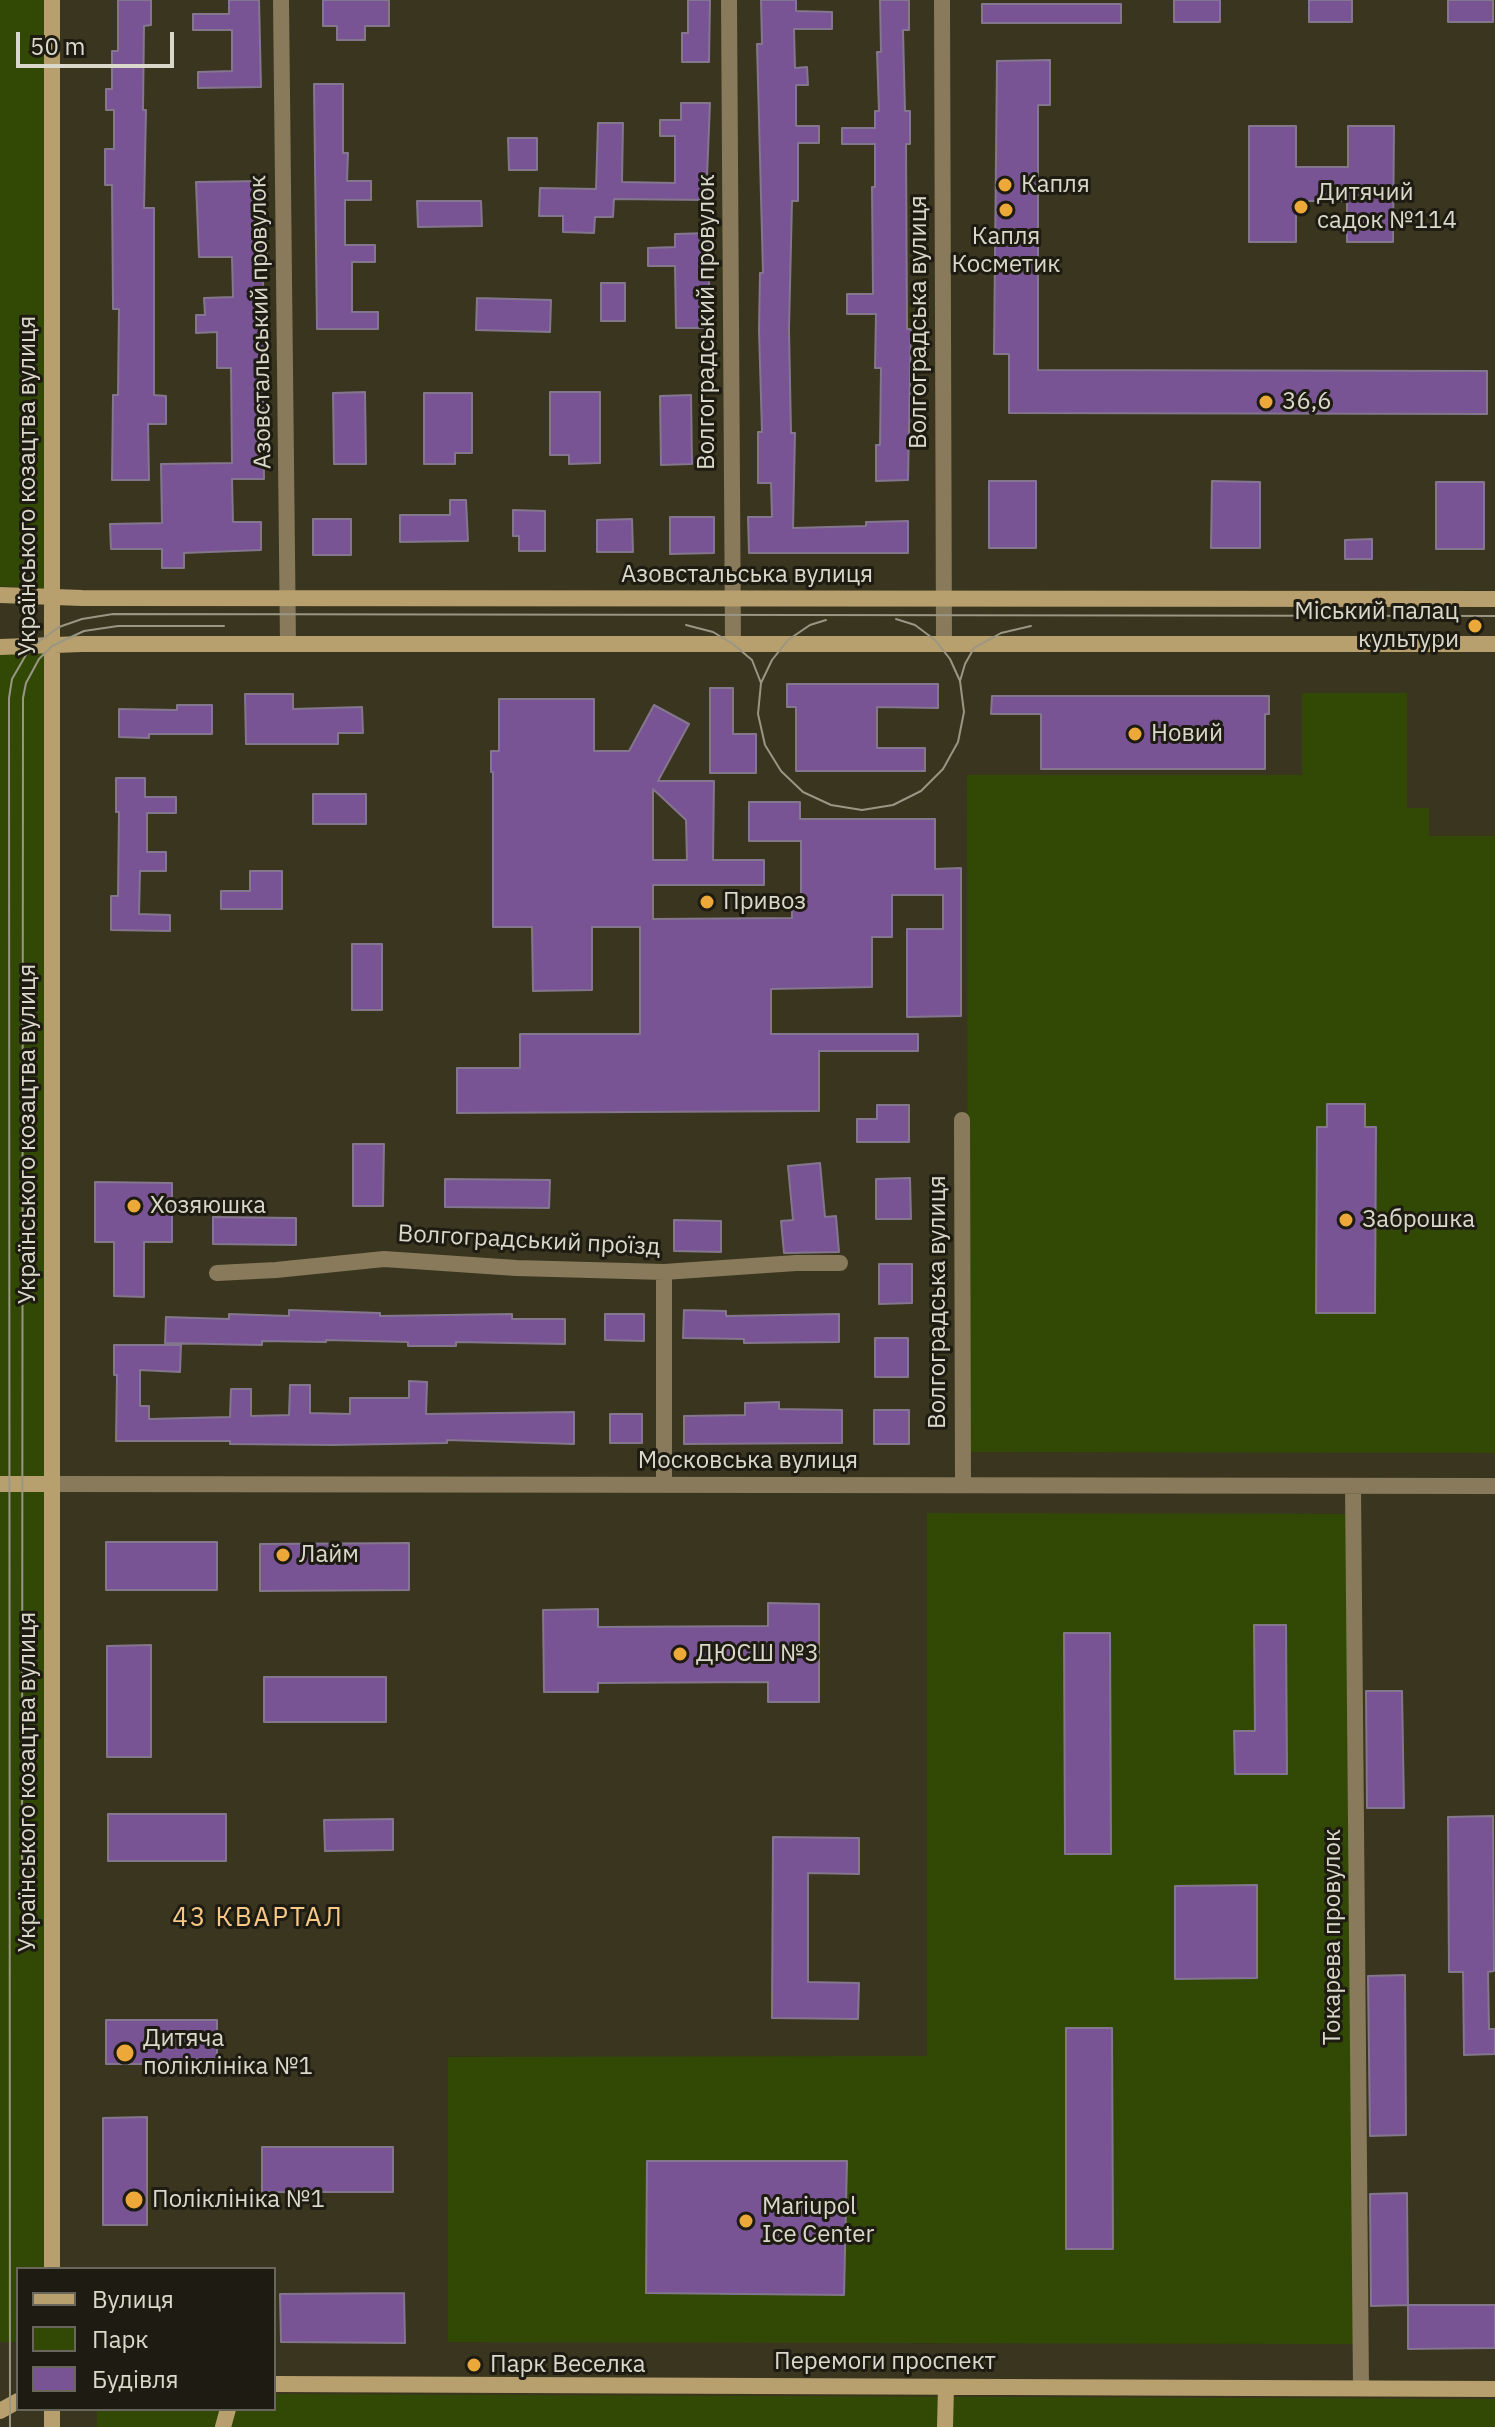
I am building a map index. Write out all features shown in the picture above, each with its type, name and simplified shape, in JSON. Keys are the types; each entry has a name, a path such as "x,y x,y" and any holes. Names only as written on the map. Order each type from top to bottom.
{"street":[{"name":"Українського козацтва вулиця","path":"52,0 52,2267"},
{"name":"Азовстальський провулок","path":"281,0 288,644"},
{"name":"Волгоградський провулок","path":"729,0 733,644"},
{"name":"Волгоградська вулиця","path":"942,0 944,644"},
{"name":"Азовстальська вулиця","path":"0,595 52,598 1495,599"},
{"path":"0,647 288,644 1495,644"},
{"name":"Волгоградська вулиця","path":"962,1120 963,1485"},
{"name":"Волгоградський проїзд","path":"217,1273 384,1259 516,1268 664,1272 840,1263"},
{"path":"664,1272 664,1485"},
{"name":"Московська вулиця","path":"0,1484 1495,1486"},
{"name":"Токарева провулок","path":"1353,1486 1361,2388"},
{"name":"Перемоги проспект","path":"276,2384 1495,2389"},
{"path":"945,2427 946,2387"}],"green space":[{"path":"0,0 46,0 45,589 0,586"},
{"path":"46,653 46,1477 0,1477 0,654"},
{"path":"1302,693 1407,693 1407,808 1429,808 1429,836 1495,836 1495,1453 968,1452 967,775 1302,775"},
{"path":"0,1491 46,1491 46,2267 16,2267 16,2342 0,2342"},
{"path":"927,1513 1347,1514 1355,2344 448,2342 448,2057 927,2056"},
{"path":"276,2394 1495,2399 1495,2427 97,2427 97,2411 276,2411"}],"building":[{"path":"118,0 151,0 151,25 144,26 144,208 154,208 154,395 166,396 166,424 148,424 149,480 112,480 113,395 118,395 119,309 113,309 112,185 105,185 105,149 114,149 114,110 106,110 106,89 112,89 112,51 118,51"},
{"path":"229,0 259,0 261,87 198,88 198,72 232,71 232,30 193,30 193,14 229,14"},
{"path":"323,0 389,0 389,26 365,26 365,40 337,40 337,26 323,26"},
{"path":"688,0 710,0 709,62 682,62 682,33 688,33"},
{"path":"761,0 796,0 796,11 832,12 832,29 794,29 795,68 807,67 808,85 796,85 796,126 819,126 819,143 798,143 798,201 792,201 789,329 791,433 795,433 793,528 866,526 866,522 908,521 908,553 749,553 748,517 772,517 771,483 758,483 758,432 762,432 760,273 763,273 757,44 762,44"},
{"path":"880,0 909,0 909,30 903,30 905,111 910,111 910,144 906,144 907,329 911,329 908,480 876,481 876,445 880,445 881,368 875,368 876,314 847,314 847,294 873,294 872,187 875,187 875,144 842,144 842,128 875,128 875,111 879,111 877,52 881,52"},
{"path":"1174,0 1220,0 1220,22 1174,22"},
{"path":"1309,0 1352,0 1352,22 1309,22"},
{"path":"1448,0 1493,0 1493,22 1448,22"},
{"path":"982,4 1121,4 1121,23 982,23"},
{"path":"1050,60 1050,105 1038,105 1038,370 1487,371 1487,414 1009,413 1009,354 994,354 997,61"},
{"path":"314,84 343,84 343,153 348,153 347,181 371,181 371,200 345,200 345,245 375,245 375,262 352,262 352,312 378,312 378,329 317,329"},
{"path":"681,103 710,103 706,200 614,199 613,217 595,217 594,233 563,232 563,216 539,216 540,188 596,189 598,123 623,123 622,182 675,183 675,136 660,136 660,120 681,120"},
{"path":"1249,126 1296,126 1296,167 1348,167 1348,126 1394,126 1393,242 1347,242 1347,201 1296,201 1296,242 1249,242"},
{"path":"508,138 537,138 537,170 509,170"},
{"path":"261,181 261,210 266,210 267,256 262,256 266,368 263,368 264,479 232,479 233,522 261,522 261,550 184,553 184,568 162,568 162,549 111,549 110,524 162,523 161,464 232,463 231,368 217,368 217,332 196,333 196,315 205,315 204,298 233,297 232,257 199,257 196,182"},
{"path":"417,201 481,201 482,226 418,227"},
{"path":"709,233 709,328 676,328 675,266 648,266 648,248 675,247 675,234"},
{"path":"601,283 625,283 625,321 601,321"},
{"path":"477,298 551,300 550,332 476,330"},
{"path":"365,392 366,464 334,464 333,393"},
{"path":"550,392 600,392 600,463 569,464 569,455 550,455"},
{"path":"424,393 472,393 472,453 455,453 455,464 424,464"},
{"path":"691,395 692,464 661,465 660,396"},
{"path":"989,481 1036,481 1036,548 989,548"},
{"path":"1212,481 1260,482 1260,548 1211,548"},
{"path":"1436,482 1484,482 1484,549 1436,549"},
{"path":"450,500 466,500 468,541 400,542 400,515 450,515"},
{"path":"513,510 545,511 545,551 519,551 519,536 513,536"},
{"path":"670,517 714,517 714,553 670,554"},
{"path":"313,519 351,519 351,555 313,555"},
{"path":"632,519 633,552 597,552 597,520"},
{"path":"1372,539 1372,559 1345,559 1345,540"},
{"path":"787,684 938,684 938,708 877,707 877,748 925,748 925,771 796,771 796,707 787,707"},
{"path":"710,688 733,688 733,734 756,734 756,773 710,773"},
{"path":"245,694 293,694 293,709 362,707 363,733 338,733 338,744 246,744"},
{"path":"992,696 1269,696 1269,714 1265,714 1265,769 1041,769 1041,714 991,714"},
{"path":"499,699 594,699 594,751 629,751 654,705 689,724 658,781 714,781 713,860 764,860 764,885 653,885 653,919 792,918 792,907 801,907 801,841 749,841 749,802 800,802 800,819 935,819 935,869 961,868 961,1016 907,1017 907,929 943,929 943,895 892,895 892,937 872,937 872,987 771,989 771,1034 918,1034 918,1051 819,1051 819,1111 457,1113 457,1068 520,1068 520,1034 640,1034 640,927 592,927 592,990 533,991 532,927 493,927 491,751 499,751","holes":["653,789 686,820 687,860 653,860"]},
{"path":"177,705 212,705 212,734 119,737 119,709 177,710"},
{"path":"116,778 145,778 145,797 176,797 176,813 147,813 147,852 166,852 166,871 140,871 139,914 170,915 170,931 111,930 111,896 118,896 119,812 116,812"},
{"path":"313,794 366,794 366,824 313,824"},
{"path":"250,871 282,871 282,909 221,909 221,891 250,891"},
{"path":"352,944 382,944 382,1010 352,1010"},
{"name":"Заброшка","path":"1327,1104 1365,1104 1365,1127 1376,1127 1375,1313 1316,1313 1317,1127 1327,1127"},
{"path":"877,1105 909,1105 909,1142 857,1142 857,1119 877,1119"},
{"path":"353,1144 384,1144 383,1206 353,1206"},
{"path":"820,1163 825,1217 836,1216 839,1252 784,1253 781,1221 793,1220 788,1166"},
{"path":"910,1178 911,1219 876,1219 876,1179"},
{"path":"445,1179 550,1180 549,1208 445,1207"},
{"path":"95,1182 172,1183 172,1242 144,1242 144,1297 114,1296 114,1242 95,1242"},
{"path":"213,1217 296,1218 296,1245 213,1244"},
{"path":"674,1220 721,1221 721,1252 674,1251"},
{"path":"879,1264 912,1264 912,1303 879,1304"},
{"path":"289,1310 380,1313 380,1316 512,1314 512,1319 565,1319 565,1344 456,1342 456,1346 408,1346 408,1342 326,1340 262,1341 262,1345 165,1343 166,1317 229,1319 229,1314 289,1316"},
{"path":"684,1310 726,1311 726,1316 839,1314 839,1342 744,1343 744,1339 683,1338"},
{"path":"605,1314 644,1314 644,1341 605,1340"},
{"path":"875,1338 908,1338 908,1377 875,1377"},
{"path":"114,1345 181,1345 180,1372 140,1370 140,1406 149,1406 149,1419 230,1417 231,1389 251,1389 251,1416 289,1415 290,1385 310,1385 310,1413 350,1414 350,1398 409,1398 409,1381 427,1382 426,1414 574,1412 574,1444 447,1440 447,1443 332,1445 116,1441"},
{"path":"779,1402 779,1409 842,1410 842,1443 684,1444 684,1416 745,1415 745,1403"},
{"path":"874,1410 909,1410 909,1444 874,1444"},
{"path":"610,1414 642,1414 642,1443 610,1443"},
{"path":"106,1542 217,1542 217,1590 106,1590"},
{"path":"409,1543 409,1590 260,1591 260,1544"},
{"path":"768,1603 819,1604 819,1702 768,1702 768,1682 598,1683 598,1692 544,1692 543,1610 598,1609 598,1627 768,1626"},
{"path":"1254,1625 1286,1625 1287,1774 1235,1774 1234,1731 1255,1731"},
{"path":"1064,1633 1110,1633 1111,1854 1065,1854"},
{"path":"151,1645 151,1757 107,1757 107,1646"},
{"path":"264,1677 386,1677 386,1722 264,1722"},
{"path":"1366,1691 1402,1691 1404,1808 1367,1808"},
{"path":"108,1814 226,1814 226,1861 108,1861"},
{"path":"1493,1816 1494,1971 1488,1972 1489,2029 1495,2029 1495,2054 1464,2055 1463,1972 1449,1972 1448,1817"},
{"path":"393,1819 393,1850 325,1851 324,1820"},
{"path":"773,1837 859,1838 859,1874 808,1873 808,1982 859,1983 858,2019 772,2018"},
{"path":"1257,1885 1257,1978 1175,1979 1175,1886"},
{"path":"1405,1975 1406,2135 1370,2136 1368,1976"},
{"path":"106,2020 217,2020 217,2064 106,2064"},
{"path":"1066,2028 1112,2028 1113,2249 1066,2249"},
{"path":"147,2117 147,2225 103,2225 103,2118"},
{"path":"262,2147 393,2147 393,2192 262,2192"},
{"path":"647,2161 847,2161 844,2295 646,2293"},
{"path":"1407,2193 1408,2305 1371,2306 1370,2194"},
{"path":"404,2293 405,2343 281,2342 280,2294"},
{"path":"1408,2305 1495,2305 1495,2348 1408,2349"}],"tram line":[{"path":"10,2427 9,698 12,679 30,648 59,627 113,614 1495,616"},
{"path":"826,620 810,625 788,640 772,660 761,683 758,714 765,745 781,771 803,792 831,805 862,810 893,805 921,791 943,769 958,742 964,712 960,681 950,659 935,640 915,625 896,619"},
{"path":"686,625 713,632 733,644 752,660 761,683"},
{"path":"22,1905 23,698 26,683 39,659 52,646 84,631 118,626 224,626"},
{"path":"960,681 974,648 1001,633 1031,626"}],"place":[{"name":"Капля","path":"1005,185"},
{"name":"Дитячий садок №114","path":"1301,207"},
{"name":"Капля Косметик","path":"1006,210"},
{"name":"36,6","path":"1266,402"},
{"name":"Міський палац культури","path":"1475,626"},
{"name":"Новий","path":"1135,734"},
{"name":"Привоз","path":"707,902"},
{"name":"Хозяюшка","path":"134,1206"},
{"name":"Заброшка","path":"1346,1220"},
{"name":"Лайм","path":"283,1555"},
{"name":"ДЮСШ №3","path":"680,1654"},
{"name":"Дитяча поліклініка №1","path":"125,2053"},
{"name":"Поліклініка №1","path":"134,2200"},
{"name":"Mariupol Ice Center","path":"746,2221"},
{"name":"Парк Веселка","path":"474,2365"}],"district":[{"name":"43 КВАРТАЛ","path":"258,1918"}]}
